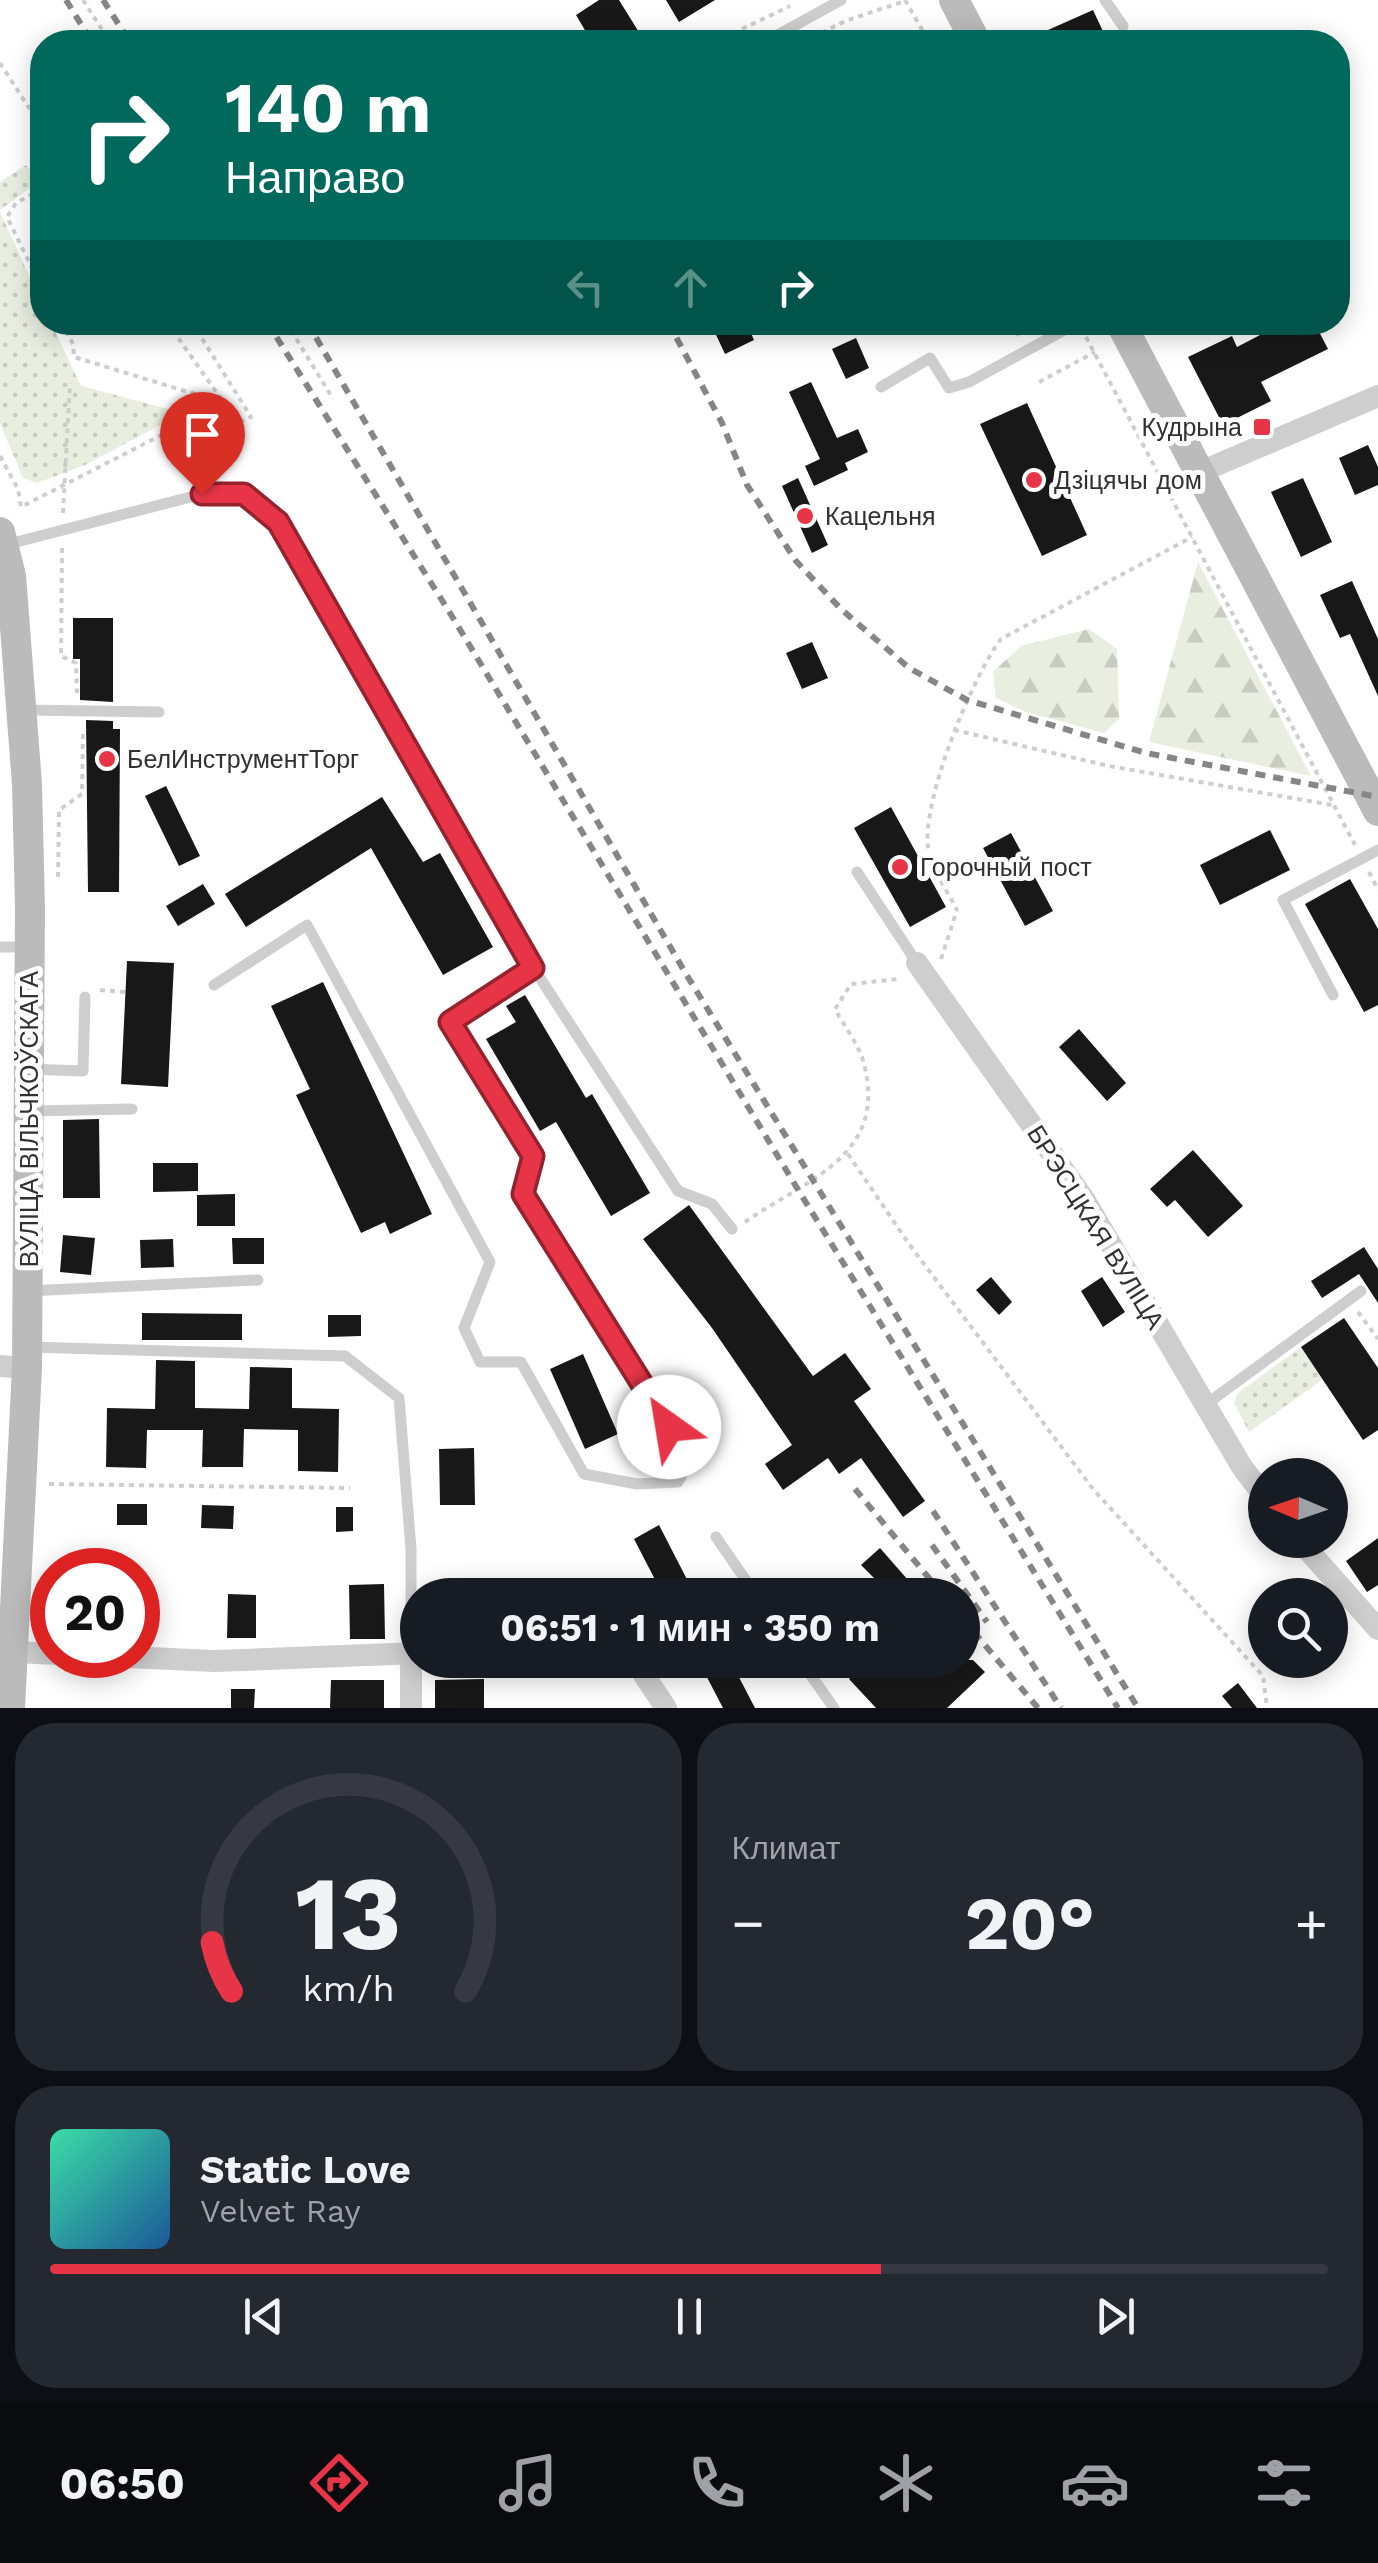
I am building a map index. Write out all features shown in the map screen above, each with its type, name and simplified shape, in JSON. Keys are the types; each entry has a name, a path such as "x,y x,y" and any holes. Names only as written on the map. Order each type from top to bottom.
{"main road":[{"path":"954,0 970,30"},
{"path":"1127,335 1378,811"},
{"name":"ВУЛІЦА ВІЛЬЧКОЎСКАГА","path":"2,539 21,710 15,947 29,1069 28,1291 18,1360 8,1616 15,1652 10,1708"}],"street":[{"path":"1198,473 1378,396"},
{"name":"БРЭСЦКАЯ ВУЛІЦА","path":"917,962 1084,1198 1248,1471"},
{"path":"1314,1558 1378,1629"},
{"path":"15,1652 215,1661 400,1654"},
{"path":"411,1708 413,1678"},
{"path":"646,1678 666,1708"}],"lane":[{"path":"787,30 841,0"},
{"path":"1106,0 1122,26"},
{"path":"881,386 930,358 949,388 970,382 1057,335"},
{"path":"2,539 202,494 244,494 278,522 533,968 678,1192 712,1204 732,1229"},
{"path":"21,710 159,712"},
{"path":"1334,994 1283,900 1378,850"},
{"path":"857,872 917,962"},
{"path":"214,985 307,925 490,1262 464,1328 480,1362 521,1362 584,1474 637,1484 678,1482 690,1460 523,1194 533,1156 450,1022 533,968"},
{"path":"29,1069 83,1071 85,997"},
{"path":"28,1111 132,1109"},
{"path":"28,1291 258,1280"},
{"path":"1205,1405 1361,1292"},
{"path":"18,1360 344,1356 400,1398 412,1578"},
{"path":"716,1537 744,1578"},
{"path":"813,1678 834,1708"}],"path":[{"path":"84,0 103,30"},
{"path":"740,30 804,0"},
{"path":"827,30 905,0 921,30"},
{"path":"0,63 30,109"},
{"path":"30,196 16,203 7,217 30,264"},
{"path":"68,335 74,356 224,403"},
{"path":"176,335 238,423 251,416 200,335"},
{"path":"294,335 333,399"},
{"path":"1085,335 1378,890"},
{"path":"1039,382 1094,352"},
{"path":"0,456 18,489 21,507 224,403"},
{"path":"732,1229 848,1154 868,1120 864,1063 835,1009 842,994 851,984 877,978 932,984 957,910 928,848 954,730 982,664 1001,639 1192,537"},
{"path":"954,730 1110,766 1335,805"},
{"path":"848,1154 908,1244 1093,1488 1263,1676 1267,1708"},
{"path":"1349,1300 1378,1339"},
{"path":"44,1484 350,1488"}],"green space":[{"path":"26,165 30,170 30,188 0,210 0,182"},
{"path":"0,212 30,278 30,335 57,335 81,386 183,413 85,465 37,483 23,478 0,423"},
{"path":"1198,562 1311,776 1149,742"},
{"path":"1089,629 1117,649 1119,719 1104,733 1026,712 996,698 993,672 1021,646"},
{"path":"1301,1347 1323,1379 1249,1432 1234,1403 1238,1393"}],"building":[{"path":"599,0 619,0 638,30 585,30 576,15"},
{"path":"666,0 715,0 679,22"},
{"path":"1093,10 1102,30 1048,30"},
{"path":"716,335 752,335 754,340 725,354"},
{"path":"1260,335 1321,335 1328,349 1261,382 1271,401 1223,425 1188,357 1232,336 1237,347"},
{"path":"856,338 869,368 846,379 832,349"},
{"path":"811,382 837,438 858,429 868,452 845,463 848,470 814,486 805,466 820,459 789,392"},
{"name":"Дзіцячы дом","path":"1027,403 1087,535 1042,556 980,424"},
{"path":"1368,445 1378,467 1378,485 1355,495 1339,458"},
{"name":"Кацельня","path":"798,478 828,545 812,553 782,486"},
{"path":"1303,478 1332,542 1301,557 1271,492"},
{"path":"1352,581 1378,639 1378,696 1350,634 1340,638 1320,595"},
{"path":"73,618 113,618 113,702 80,700 80,659 73,659"},
{"path":"812,642 828,678 802,689 786,653"},
{"path":"86,720 113,721 113,729 120,729 119,892 88,892"},
{"path":"166,786 200,856 179,866 145,796"},
{"path":"382,797 423,862 440,853 493,947 443,975 371,848 246,927 225,894"},
{"name":"Горочный пост","path":"891,807 946,907 910,927 854,828"},
{"path":"1270,830 1290,870 1220,905 1200,865"},
{"path":"1011,833 1053,911 1025,926 983,848"},
{"path":"1350,879 1378,929 1378,1005 1364,1012 1305,904"},
{"path":"203,884 215,904 178,926 166,906"},
{"path":"127,961 174,963 168,1087 121,1084"},
{"path":"323,982 432,1214 390,1234 385,1222 361,1233 296,1095 310,1089 271,1006"},
{"path":"525,995 586,1098 592,1094 650,1193 611,1216 556,1122 540,1131 486,1039 516,1022 506,1006"},
{"path":"1079,1029 1126,1083 1107,1101 1059,1047"},
{"path":"99,1119 100,1198 63,1198 63,1120"},
{"path":"1193,1150 1243,1206 1208,1237 1175,1200 1167,1207 1150,1189"},
{"path":"153,1163 198,1163 198,1191 153,1192"},
{"path":"235,1194 235,1226 197,1226 197,1195"},
{"path":"689,1205 813,1376 845,1353 871,1389 854,1401 925,1501 903,1517 861,1458 839,1474 828,1458 783,1490 765,1464 792,1445 712,1328 643,1239"},
{"path":"63,1235 95,1238 91,1275 60,1272"},
{"path":"232,1238 264,1238 264,1264 233,1264"},
{"path":"173,1239 174,1267 141,1268 140,1240"},
{"path":"1364,1247 1378,1269 1378,1303 1359,1274 1322,1298 1311,1281"},
{"path":"991,1277 1012,1302 999,1315 976,1290"},
{"path":"1102,1277 1125,1312 1103,1327 1081,1291"},
{"path":"142,1313 242,1314 242,1340 142,1340"},
{"path":"328,1315 361,1315 361,1336 328,1337"},
{"path":"1344,1318 1378,1368 1378,1430 1363,1440 1301,1347"},
{"path":"583,1354 618,1434 585,1449 550,1369"},
{"path":"156,1360 195,1361 195,1408 249,1409 250,1367 292,1368 292,1408 339,1409 338,1472 298,1471 298,1430 244,1429 243,1467 202,1467 203,1430 147,1430 146,1468 106,1467 107,1408 155,1409"},
{"path":"474,1448 475,1505 440,1505 439,1449"},
{"path":"117,1504 147,1504 147,1525 117,1525"},
{"path":"202,1505 234,1506 233,1529 201,1528"},
{"path":"336,1507 353,1507 353,1531 336,1532"},
{"path":"659,1525 686,1578 654,1578 634,1539"},
{"path":"1378,1538 1378,1585 1367,1592 1346,1561"},
{"path":"880,1548 906,1578 874,1578 861,1565"},
{"path":"384,1584 385,1639 350,1639 349,1585"},
{"path":"228,1594 256,1595 256,1638 227,1638"},
{"path":"707,1678 739,1678 755,1708 723,1708"},
{"path":"979,1678 947,1708 876,1708 849,1679"},
{"path":"484,1679 484,1708 435,1708 435,1680"},
{"path":"331,1680 384,1680 384,1708 330,1708"},
{"path":"1238,1683 1257,1708 1232,1708 1222,1696"},
{"path":"231,1689 255,1689 254,1708 231,1708"}],"railway":[{"path":"66,0 85,30"},
{"path":"103,0 122,30"},
{"path":"275,335 450,613 797,1188 1118,1708"},
{"path":"315,335 686,974 1138,1708"},
{"path":"675,335 722,423 747,485 796,561 841,609 909,668 967,700 1146,753 1378,797"},
{"path":"855,1489 929,1578"},
{"path":"933,1511 1061,1708"},
{"path":"932,1545 987,1622"},
{"path":"980,1639 1038,1708"}],"place":[{"name":"Кудрына","path":"1262,427"},
{"name":"Дзіцячы дом","path":"1034,480"},
{"name":"Кацельня","path":"805,516"},
{"name":"БелИнструментТорг","path":"107,759"},
{"name":"Горочный пост","path":"900,867"}],"route":[{"path":"202,494 244,494 278,522 533,968 450,1022 533,1156 523,1194 669,1427"}]}
